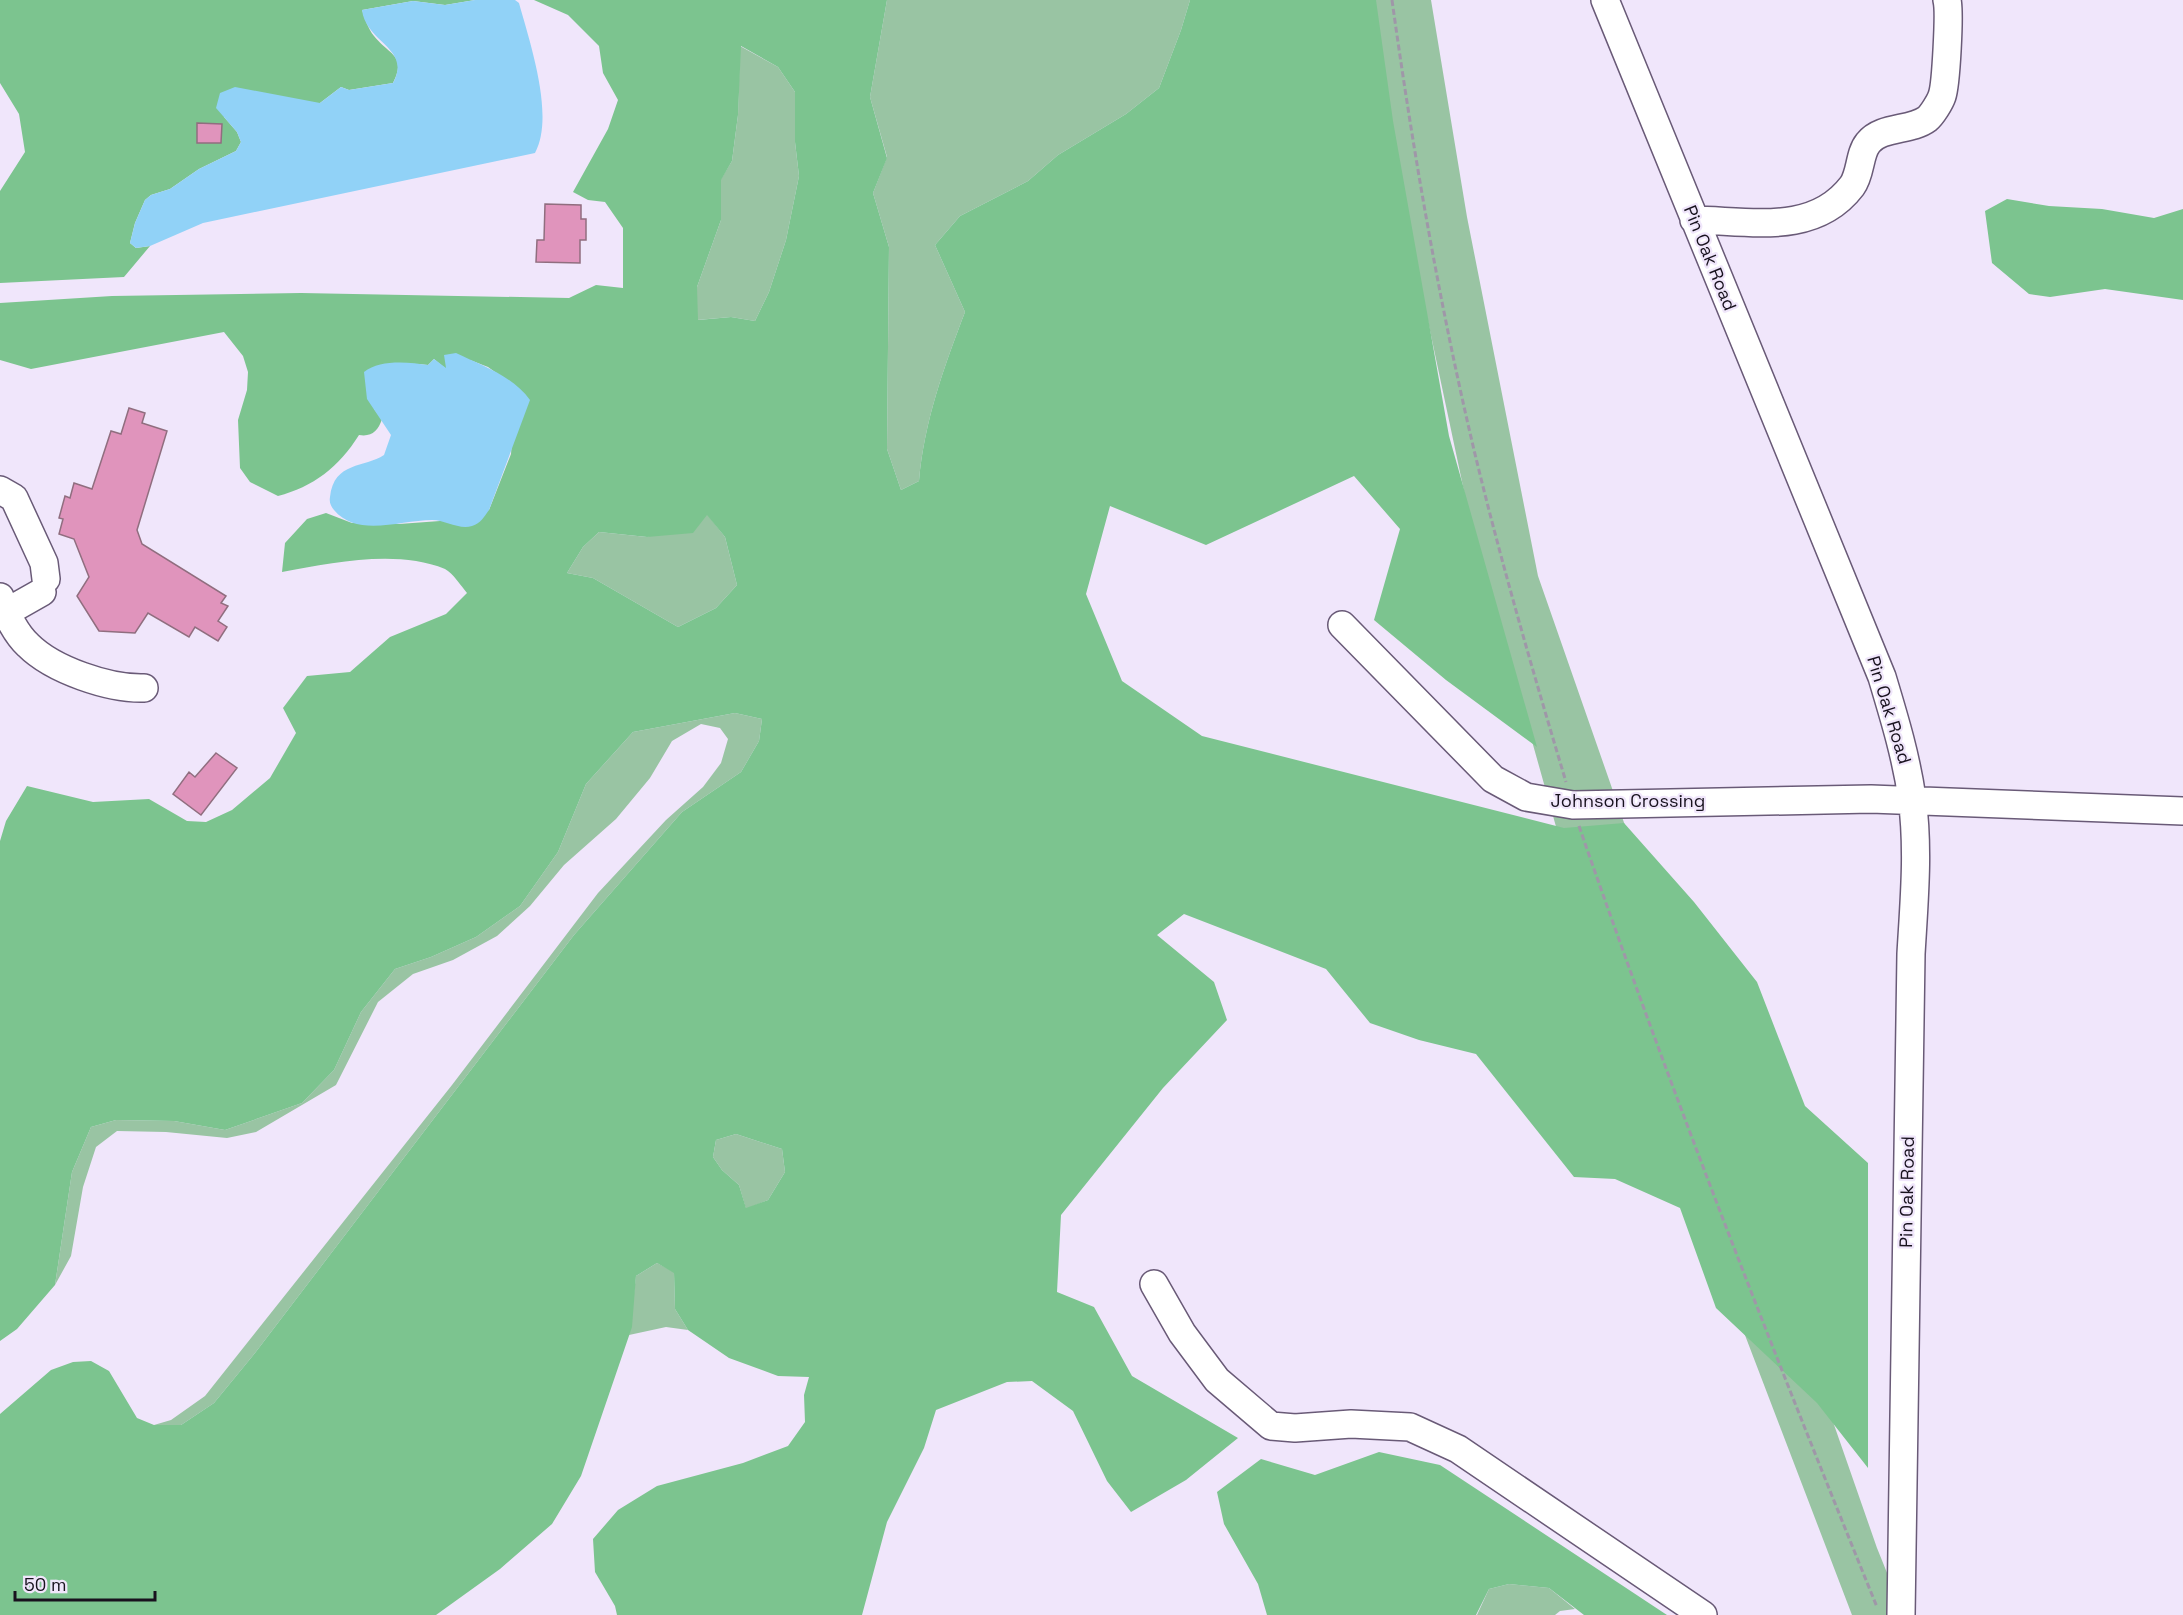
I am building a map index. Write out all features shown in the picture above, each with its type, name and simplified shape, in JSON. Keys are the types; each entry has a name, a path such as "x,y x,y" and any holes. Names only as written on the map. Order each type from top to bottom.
{"street":[{"name":"Pin Oak Road","path":"1605,0 1882,677 1899,731 1912,799 1916,849 1911,966 1900,1615"},
{"path":"1694,220 1799,221 1825,212 1839,202 1854,183 1868,143 1881,134 1906,128 1928,119 1942,96 1947,0"},
{"path":"0,490 14,498 44,563 44,585 3,605 27,645 63,669 128,689 144,688"},
{"name":"Johnson Crossing","path":"1342,625 1494,779 1526,797 1573,805 1912,799 2183,811"},
{"path":"1154,1284 1182,1333 1217,1380 1271,1426 1295,1428 1351,1424 1410,1427 1458,1449 1702,1615"}],"path":[{"path":"1392,0 1408,116 1474,449 1516,615 1566,783"},
{"path":"1576,817 1629,970 1701,1164 1881,1615"}],"green space":[{"path":"0,0 475,0 445,5 413,1 362,10 372,33 397,61 397,74 393,83 349,90 341,87 320,103 224,117 237,132 241,142 236,151 199,169 170,189 151,195 145,200 135,223 130,243 136,248 150,246 124,277 0,283 0,191 25,152 19,114 0,83"},
{"path":"534,0 887,0 870,97 887,158 873,193 889,247 887,449 901,490 919,481 930,416 965,312 935,245 960,216 1028,181 1058,155 1126,114 1159,88 1190,0 1376,0 1393,121 1449,436 1537,747 1446,680 1374,620 1400,529 1354,476 1206,545 1110,506 1086,594 1122,681 1202,736 1564,828 1624,823 1694,902 1757,982 1805,1106 1868,1163 1868,1468 1817,1403 1716,1308 1680,1208 1615,1179 1574,1177 1476,1054 1419,1040 1370,1023 1326,969 1184,914 1157,935 1214,982 1227,1020 1163,1088 1061,1215 1057,1292 1094,1307 1132,1376 1238,1438 1186,1480 1131,1512 1107,1481 1073,1411 1032,1381 1007,1382 936,1410 924,1448 887,1522 862,1615 617,1615 615,1606 595,1572 593,1539 618,1510 657,1486 743,1463 788,1446 805,1422 804,1395 809,1377 778,1376 729,1358 688,1330 675,1309 674,1273 657,1263 636,1276 632,1327 581,1476 552,1524 500,1569 436,1615 0,1615 0,1414 51,1370 73,1362 91,1361 109,1371 137,1418 154,1425 181,1425 214,1403 255,1353 574,935 682,812 741,772 759,741 762,719 735,713 633,732 586,784 558,852 520,906 476,937 431,957 395,969 361,1012 334,1070 302,1103 225,1130 174,1121 116,1120 91,1127 72,1172 55,1285 17,1329 0,1341 0,841 6,821 27,786 93,802 149,799 187,821 206,822 232,810 270,778 296,733 283,708 307,676 350,672 390,637 446,614 467,593 445,569 406,560 343,562 282,572 285,543 307,519 326,513 352,523 399,524 440,521 489,510 511,454 516,387 488,367 470,360 446,369 434,359 428,365 418,364 374,409 382,419 374,432 359,435 343,457 314,481 278,496 250,482 240,468 238,420 247,390 248,372 243,356 224,332 31,369 0,360 0,303 112,296 301,293 569,298 596,285 623,288 623,228 605,202 588,200 573,192 608,129 618,100 603,73 599,46 568,15","holes":["741,46 778,67 795,92 795,142 799,176 786,240 769,292 755,321 731,317 698,320 697,287 721,220 721,180 732,161 738,115","707,515 725,537 737,585 716,608 678,627 593,578 567,573 583,547 599,532 647,537 693,533","736,1134 782,1149 785,1172 768,1200 746,1208 739,1185 722,1170 713,1157 716,1140"]},
{"path":"887,0 1190,0 1159,88 1126,114 1058,155 1028,181 960,216 935,245 965,312 930,416 919,481 901,490 887,449 889,247 873,193 887,157 870,97"},
{"path":"1367,0 1431,0 1467,217 1538,576 1877,1548 1904,1615 1852,1615 1571,880 1471,524 1390,142"},
{"path":"740,46 778,67 795,92 795,142 799,176 786,240 769,292 755,321 731,317 697,320 697,287 721,220 721,179 732,161 738,115"},
{"path":"2007,199 2049,206 2102,209 2154,218 2183,209 2183,300 2105,289 2050,297 2029,294 1992,263 1985,211"},
{"path":"707,514 725,537 737,585 716,608 678,627 593,578 567,573 583,547 599,532 647,537"},
{"path":"735,713 762,719 759,741 741,772 682,812 574,935 255,1353 214,1403 181,1425 154,1425 171,1420 205,1396 452,1085 598,893 666,820 703,787 721,763 728,739 720,728 701,724 672,741 650,778 616,819 564,865 530,906 497,936 453,960 413,974 378,1002 336,1085 256,1132 227,1138 166,1132 117,1131 96,1147 83,1187 71,1256 55,1285 72,1172 91,1127 116,1120 174,1121 225,1130 302,1103 334,1070 361,1012 395,969 431,957 476,937 520,906 558,852 586,784 633,732"},
{"path":"736,1134 782,1149 785,1172 768,1200 746,1209 739,1185 722,1170 713,1157 716,1140"},
{"path":"657,1263 674,1272 675,1309 688,1330 666,1327 629,1335 636,1276"},
{"path":"1379,1452 1440,1465 1667,1615 1584,1615 1549,1588 1509,1584 1489,1589 1476,1615 1267,1615 1258,1584 1224,1524 1217,1492 1261,1459 1315,1475"},
{"path":"1509,1584 1549,1588 1575,1609 1560,1611 1555,1615 1477,1615 1489,1589"}],"water":[{"path":"475,0 515,0 519,3 539,79 542,100 541,138 535,153 203,223 150,246 136,248 130,243 135,223 145,200 151,195 170,189 199,169 236,151 241,142 237,132 216,108 220,93 235,87 320,103 341,87 349,90 393,83 397,61 393,53 371,30 362,10 413,1 445,5"},
{"path":"456,353 506,378 530,400 489,510 482,520 467,527 432,520 380,526 355,523 344,518 330,504 333,485 337,477 351,467 384,455 391,435 367,399 364,372 386,363 404,362 428,365 434,359 446,368 444,355"}],"building":[{"path":"197,123 222,124 221,143 197,143"},
{"path":"545,204 581,205 581,219 586,219 586,240 580,240 580,263 536,262 537,240 544,240"},
{"path":"129,408 145,413 142,423 167,431 137,530 142,544 226,596 221,603 228,606 218,621 227,627 218,641 195,627 189,637 148,613 135,633 99,631 77,596 89,577 74,539 59,534 63,519 59,518 65,496 70,498 74,483 92,489 111,431 121,434"},
{"path":"216,753 237,768 201,815 173,794 189,772 195,777"}]}
